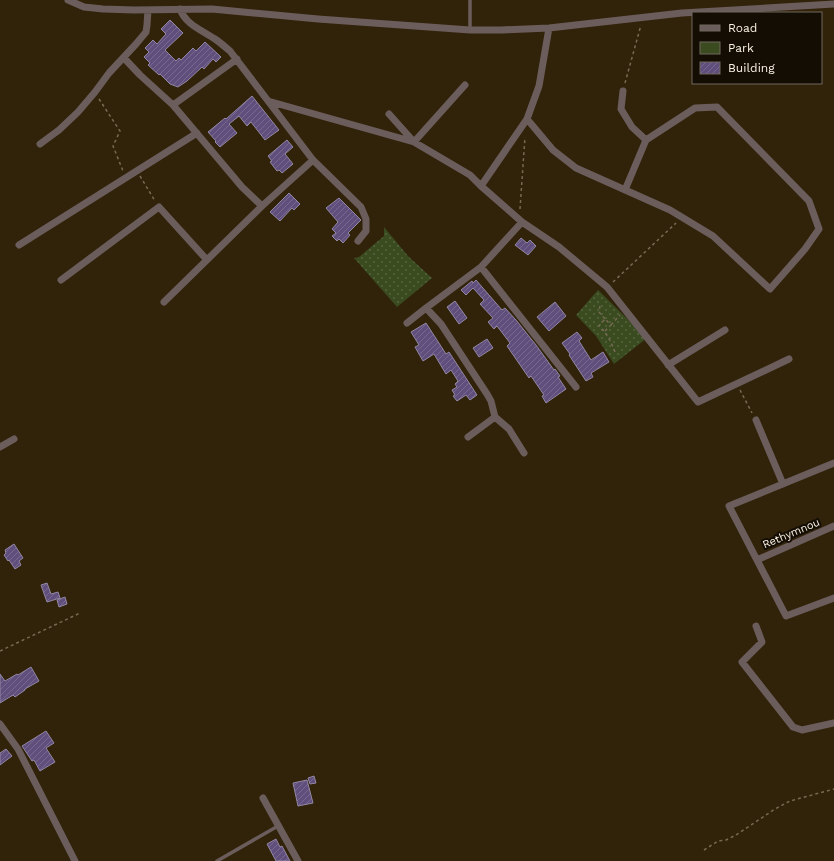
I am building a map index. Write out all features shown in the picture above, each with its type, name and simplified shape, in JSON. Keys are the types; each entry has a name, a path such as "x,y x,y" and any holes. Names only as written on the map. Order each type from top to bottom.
{"street":[{"path":"68,0 84,7 110,9 212,9 318,20 470,30 549,28 692,12"},
{"path":"697,12 833,3"},
{"path":"180,9 182,15 193,26 230,50 313,160 361,207 366,219 366,231 358,241"},
{"path":"40,144 59,130 78,112 109,73 146,32 148,25 148,10"},
{"path":"481,186 527,119 539,86 549,28"},
{"path":"124,58 173,105 242,187 262,206"},
{"path":"173,105 237,59"},
{"path":"414,142 465,85"},
{"path":"623,91 621,109 632,127 646,140"},
{"path":"268,101 414,142 470,175 521,221 559,247 607,287 698,402 789,359"},
{"path":"527,119 553,150 576,168 625,190 670,210 713,236 770,290 805,249 819,229 809,202 717,107 695,108 646,140 625,190"},
{"path":"389,114 414,142"},
{"path":"19,246 196,133"},
{"path":"164,302 262,206 313,160"},
{"path":"61,280 159,207 207,260"},
{"path":"407,323 481,267 521,221"},
{"path":"481,267 576,387"},
{"path":"426,308 441,324 487,394 495,416 509,429 524,453"},
{"path":"668,365 726,330"},
{"path":"468,437 495,416"},
{"path":"756,420 784,484"},
{"path":"0,446 14,440"},
{"path":"834,463 729,506 786,616 834,598"},
{"name":"Rethymnou","path":"757,560 834,526"},
{"path":"756,626 762,642 742,662 793,726 802,730 834,723"},
{"path":"0,724 18,749 75,861"},
{"path":"263,798 298,861"}],"lane":[{"path":"470,0 470,30"},
{"path":"217,861 279,826"}],"path":[{"path":"623,91 643,17"},
{"path":"95,92 120,131 113,146 127,178"},
{"path":"521,221 525,136"},
{"path":"137,171 159,207"},
{"path":"607,287 682,217"},
{"path":"600,306 599,312 611,325"},
{"path":"605,331 620,315 622,307"},
{"path":"605,319 599,326 605,331 615,352"},
{"path":"737,384 756,420"},
{"path":"0,651 80,613"},
{"path":"704,850 718,841 726,840 775,808 790,801 834,789"}],"green space":[{"path":"384,227 408,256 432,278 397,307 354,258 359,257 384,236"},
{"path":"598,290 647,338 614,364 596,336 576,315"}],"building":[{"path":"170,20 183,33 165,50 176,61 179,58 181,60 193,48 196,51 205,42 221,57 216,62 213,59 204,69 202,67 178,87 170,84 160,74 159,75 148,65 150,63 144,57 149,52 145,48 153,40 157,44 166,34 161,29"},
{"path":"252,96 279,130 265,140 251,122 247,126 239,116 229,124 237,133 220,147 208,132 225,118 226,119"},
{"path":"287,140 293,147 285,154 293,164 282,173 279,170 277,171 270,162 272,161 268,156"},
{"path":"289,193 300,204 294,210 292,208 280,221 270,212"},
{"path":"339,198 361,220 348,233 350,235 343,243 339,239 337,241 332,236 336,233 332,229 338,222 326,208"},
{"path":"521,238 527,243 530,240 536,246 528,255 515,245"},
{"path":"476,280 502,310 505,308 516,320 560,376 558,377 566,389 546,403 542,396 544,395 531,376 529,378 507,346 510,343 497,326 494,329 488,322 493,318 480,304 484,300 473,288 466,295 461,290 472,281 473,283"},
{"path":"455,301 467,318 459,324 447,307"},
{"path":"555,302 566,316 549,331 537,317"},
{"path":"426,323 446,354 449,352 477,395 470,400 466,395 457,401 453,396 455,395 452,390 457,387 455,384 458,381 451,370 446,374 434,354 423,361 415,347 419,345 411,332"},
{"path":"577,332 582,338 579,341 591,360 603,352 609,362 591,373 593,377 586,381 562,343"},
{"path":"487,339 493,348 479,357 473,348"},
{"path":"14,544 23,558 19,561 21,565 15,569 4,555 6,553 5,550"},
{"path":"47,583 51,594 58,592 60,598 47,602 41,585"},
{"path":"65,597 67,604 59,607 57,600"},
{"path":"31,667 39,681 15,697 13,695 0,703 0,674 5,681"},
{"path":"46,731 54,743 46,748 55,762 40,771 34,760 32,761 22,746"},
{"path":"6,749 12,756 0,765 0,753"},
{"path":"314,776 316,783 310,784 308,778"},
{"path":"307,780 313,803 298,806 293,783"},
{"path":"276,839 280,847 282,846 290,861 276,861 267,844"}]}
